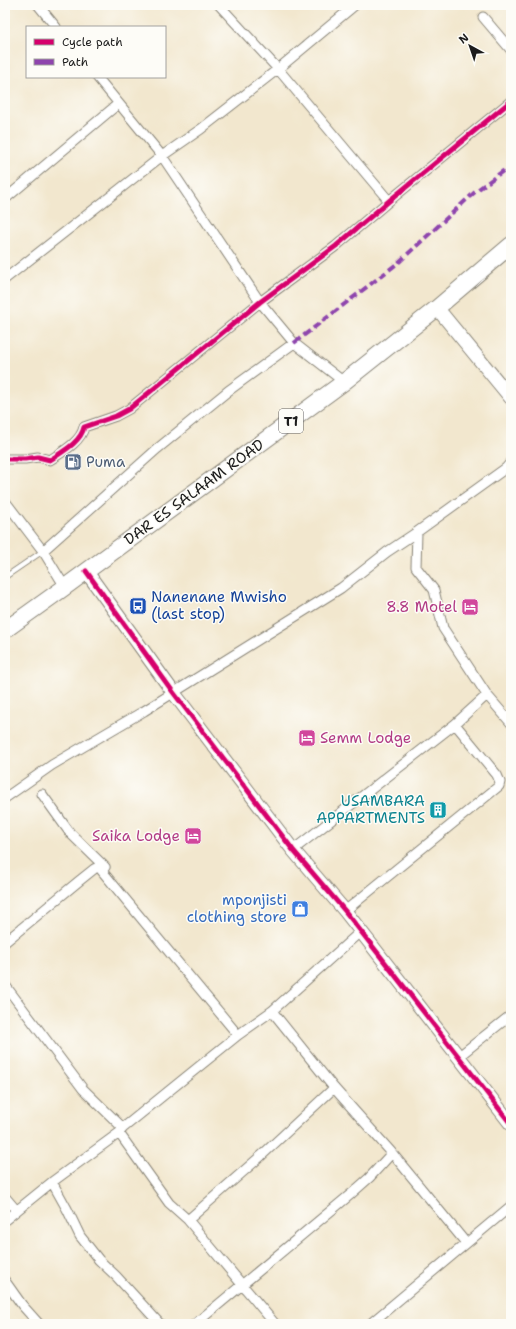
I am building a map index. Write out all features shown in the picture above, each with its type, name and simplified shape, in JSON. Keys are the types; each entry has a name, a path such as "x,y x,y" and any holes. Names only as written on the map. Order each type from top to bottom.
{"highway":[{"name":"DAR ES SALAAM ROAD","path":"5,630 344,382 437,308 511,245"}],"street":[{"path":"38,5 55,26"},
{"path":"218,5 278,69 389,201"},
{"path":"5,279 162,156 201,129 278,69 355,5"},
{"path":"483,17 511,50"},
{"path":"97,78 162,156 260,302 294,343 344,382"},
{"path":"5,459 25,460 38,457 50,460 64,451 82,434 84,427 116,416 129,409 260,302 336,246 511,101"},
{"path":"5,199 118,104"},
{"path":"437,308 511,398"},
{"path":"43,551 157,449 228,391 294,343"},
{"path":"5,798 52,765 144,712 173,692 228,660 341,588 387,552 506,468 511,462"},
{"path":"5,501 43,551 65,587"},
{"path":"417,532 416,567 434,590 443,628 487,695 511,723"},
{"path":"86,571 173,692 293,850 345,911 458,1058 510,1120"},
{"path":"293,850 455,724 487,695"},
{"path":"345,911 499,786 500,782 497,775 455,724"},
{"path":"42,794 70,833 105,867 102,871 238,1035"},
{"path":"5,942 94,869 102,865"},
{"path":"5,1220 52,1182 121,1131 238,1035 272,1011 360,932"},
{"path":"5,985 83,1089 121,1131 169,1204 188,1220 275,1324"},
{"path":"272,1011 334,1088 392,1153 466,1243"},
{"path":"458,1058 511,1015"},
{"path":"188,1220 261,1156 334,1088"},
{"path":"195,1324 351,1194 369,1178 392,1153"},
{"path":"52,1182 67,1208 80,1236 99,1260 116,1276 160,1324"},
{"path":"5,1197 16,1210"},
{"path":"370,1324 511,1206"},
{"path":"5,1281 22,1305 39,1324"}],"lane":[{"path":"5,577 43,551"}],"marked path":[{"path":"294,343 398,263 476,191 511,165"}],"cycle path":[{"path":"5,459 25,459 38,457 50,460 75,442 84,427 116,416 129,409 260,302 336,246 511,101"},
{"path":"86,571 173,692 293,850 345,911 511,1124"}],"place":[{"name":"Puma","path":"73,462"},
{"name":"Nanenane Mwisho (last stop)","path":"138,606"},
{"name":"8.8 Motel","path":"470,607"},
{"name":"Semm Lodge","path":"307,738"},
{"name":"USAMBARA APPARTMENTS","path":"438,810"},
{"name":"Saika Lodge","path":"193,836"},
{"name":"mponjisti clothing store","path":"300,909"}]}
